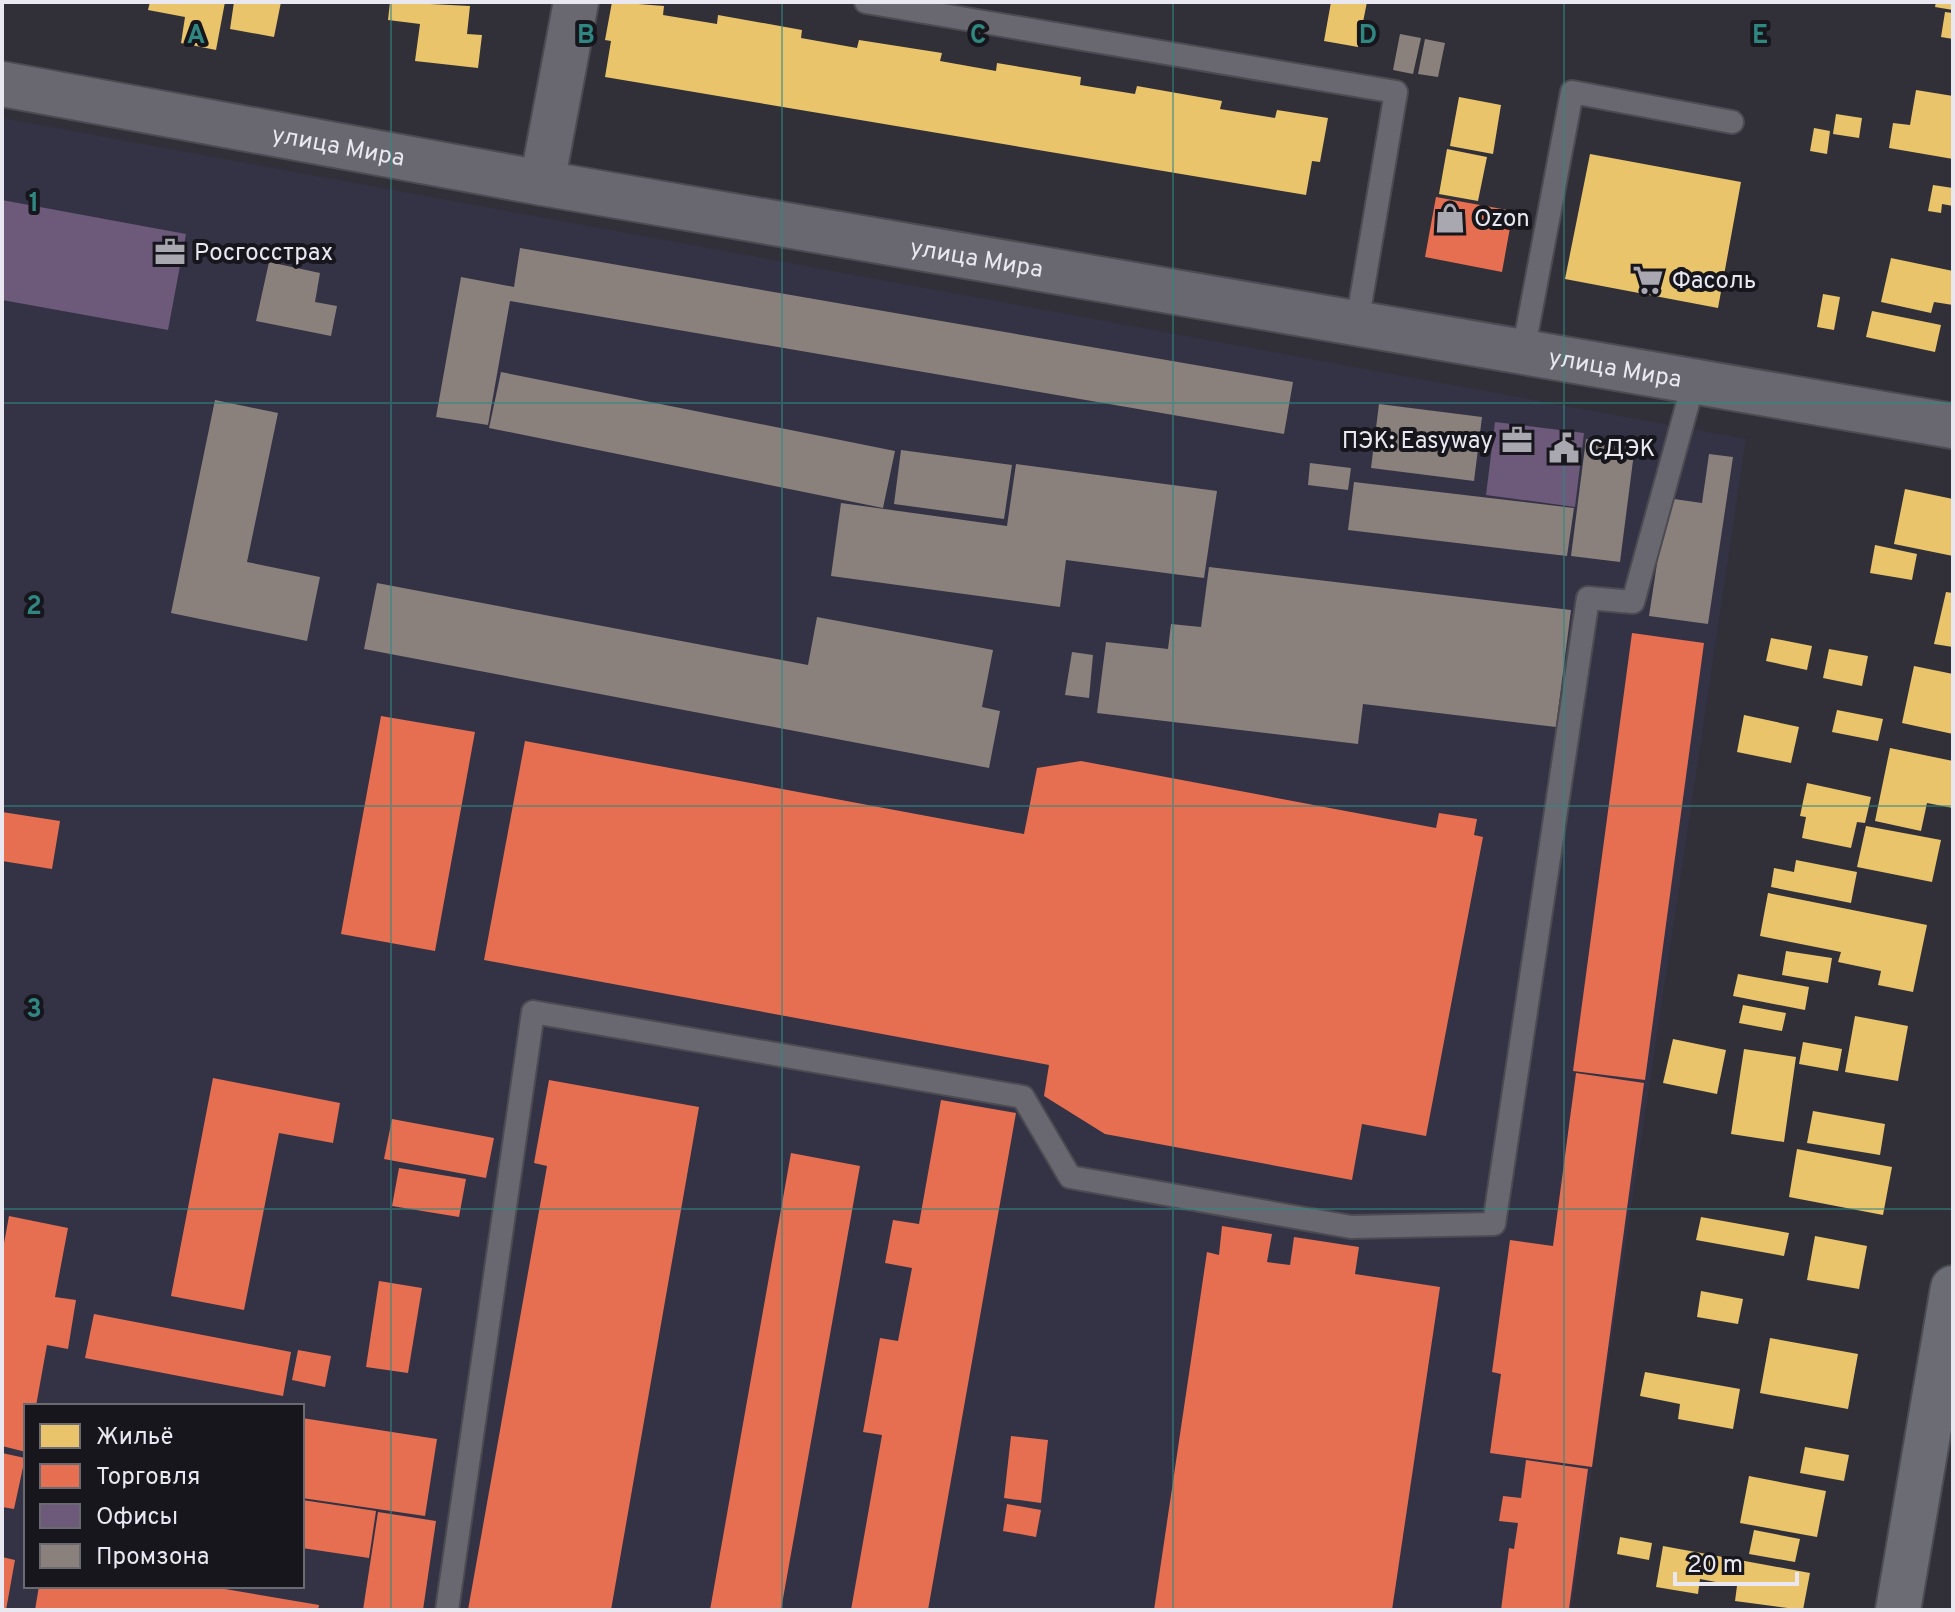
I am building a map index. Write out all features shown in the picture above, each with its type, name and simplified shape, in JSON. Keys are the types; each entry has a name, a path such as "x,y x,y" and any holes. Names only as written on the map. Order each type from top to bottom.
{"main road":[{"path":"1898,1610 1953,1288"}],"street":[{"path":"542,183 576,2"},
{"name":"улица Мира","path":"2,84 542,183 1953,426"}],"lane":[{"path":"866,2 1396,92 1357,323"},
{"path":"1523,352 1572,92 1732,122"},
{"path":"447,1610 533,1012 1023,1097 1070,1177 1351,1227 1494,1224 1588,598 1633,602 1694,381"}],"shaded area":[{"path":"2,118 1746,439 1571,1610 2,1610"}],"building: Жильё":[{"path":"150,2 225,2 216,50 181,43 185,17 148,10"},
{"path":"234,2 281,2 274,37 230,29"},
{"path":"390,2 470,6 467,34 482,35 478,68 415,61 420,24 388,20"},
{"path":"612,2 664,6 663,15 717,24 718,15 802,30 801,38 857,48 859,40 942,53 940,61 996,71 997,63 1081,77 1080,85 1135,94 1137,86 1222,101 1220,109 1275,118 1277,110 1328,118 1320,162 1312,161 1306,195 605,77 611,41 605,40"},
{"path":"1331,2 1367,2 1358,47 1324,41"},
{"path":"1936,2 1953,2 1953,10 1935,7"},
{"path":"1945,12 1953,13 1953,39 1941,37"},
{"path":"1916,90 1953,96 1953,159 1889,148 1893,123 1910,125"},
{"path":"1459,97 1501,105 1493,154 1450,146"},
{"path":"1836,114 1862,118 1859,138 1833,134"},
{"path":"1814,128 1830,131 1827,154 1810,151"},
{"path":"1447,149 1487,157 1478,201 1439,194"},
{"path":"1590,154 1741,182 1718,308 1565,279"},
{"path":"1933,185 1953,188 1953,206 1942,204 1941,213 1928,211"},
{"path":"1891,258 1953,271 1953,305 1934,302 1931,313 1881,302"},
{"path":"1823,294 1840,297 1834,330 1817,327"},
{"path":"1872,311 1941,325 1935,352 1866,337"},
{"path":"1905,489 1953,499 1953,556 1894,544"},
{"path":"1875,545 1917,554 1912,580 1870,573"},
{"path":"1946,592 1953,593 1953,647 1934,644"},
{"path":"1771,638 1812,646 1807,670 1766,661"},
{"path":"1829,649 1868,656 1862,686 1823,678"},
{"path":"1914,666 1953,674 1953,734 1902,723"},
{"path":"1837,710 1883,719 1878,741 1832,732"},
{"path":"1744,715 1799,727 1791,763 1737,752"},
{"path":"1890,748 1953,761 1953,808 1927,803 1921,831 1875,821"},
{"path":"1807,783 1871,797 1865,823 1857,822 1851,848 1802,838 1806,817 1800,816"},
{"path":"1866,826 1941,840 1932,882 1857,867"},
{"path":"1796,860 1857,872 1851,903 1771,887 1774,868 1794,872"},
{"path":"1768,893 1927,925 1913,992 1878,985 1881,971 1838,962 1841,952 1760,936"},
{"path":"1786,951 1832,958 1828,983 1782,975"},
{"path":"1738,974 1809,987 1805,1010 1733,996"},
{"path":"1743,1005 1786,1013 1782,1031 1739,1023"},
{"path":"1855,1016 1908,1026 1898,1081 1845,1072"},
{"path":"1673,1039 1726,1050 1717,1094 1663,1083"},
{"path":"1803,1042 1842,1049 1838,1071 1799,1064"},
{"path":"1744,1049 1796,1057 1784,1142 1731,1134"},
{"path":"1813,1111 1885,1124 1880,1155 1807,1143"},
{"path":"1797,1149 1892,1167 1883,1215 1789,1197"},
{"path":"1701,1217 1789,1233 1784,1256 1696,1240"},
{"path":"1815,1236 1867,1246 1859,1289 1807,1280"},
{"path":"1701,1291 1743,1299 1738,1324 1697,1317"},
{"path":"1770,1338 1858,1354 1848,1409 1760,1393"},
{"path":"1645,1372 1740,1389 1733,1429 1678,1419 1680,1404 1640,1396"},
{"path":"1805,1447 1849,1455 1844,1481 1800,1473"},
{"path":"1749,1476 1826,1491 1817,1537 1740,1523"},
{"path":"1754,1530 1800,1539 1795,1562 1749,1554"},
{"path":"1620,1537 1652,1543 1649,1560 1617,1554"},
{"path":"1663,1546 1810,1573 1803,1610 1735,1601 1737,1586 1700,1579 1698,1594 1656,1587"}],"building: Торговля":[{"path":"1436,197 1513,211 1502,272 1425,257"},
{"path":"1632,633 1704,643 1645,1080 1573,1071"},
{"path":"381,716 475,732 435,951 341,934"},
{"path":"525,741 1024,834 1037,768 1081,761 1436,828 1439,813 1477,819 1474,835 1483,837 1426,1136 1362,1124 1352,1180 1105,1134 1044,1096 1049,1065 484,960"},
{"path":"2,812 60,821 52,869 2,861"},
{"path":"1576,1073 1644,1083 1592,1467 1490,1453 1501,1374 1492,1372 1510,1240 1553,1246"},
{"path":"213,1078 340,1103 333,1143 279,1133 244,1310 171,1296"},
{"path":"549,1080 699,1107 611,1610 468,1610 547,1166 534,1163"},
{"path":"941,1100 1016,1113 928,1610 851,1610 882,1435 863,1432 880,1338 898,1341 912,1268 885,1263 893,1220 919,1224"},
{"path":"392,1119 494,1138 486,1178 384,1159"},
{"path":"791,1153 860,1166 781,1610 710,1610"},
{"path":"399,1168 466,1179 459,1217 392,1206"},
{"path":"9,1216 68,1228 55,1297 76,1300 68,1349 47,1345 36,1404 24,1404 24,1452 2,1446 2,1254"},
{"path":"1222,1226 1272,1234 1267,1262 1290,1265 1294,1237 1359,1247 1355,1274 1440,1287 1392,1610 1154,1610 1207,1252 1219,1255"},
{"path":"379,1281 422,1288 408,1373 366,1367"},
{"path":"94,1314 291,1352 283,1396 85,1358"},
{"path":"298,1350 331,1356 325,1387 292,1380"},
{"path":"304,1418 437,1439 425,1516 304,1498"},
{"path":"1011,1436 1048,1440 1041,1503 1004,1498"},
{"path":"2,1453 24,1458 24,1463 14,1509 2,1507"},
{"path":"1526,1460 1588,1469 1569,1609 1501,1610 1509,1548 1514,1549 1518,1523 1499,1521 1503,1496 1521,1498"},
{"path":"304,1500 376,1511 369,1558 304,1548"},
{"path":"1007,1504 1041,1510 1036,1537 1003,1531"},
{"path":"378,1512 436,1521 423,1610 363,1610"},
{"path":"2,1557 15,1560 6,1610 2,1610"},
{"path":"39,1588 219,1588 319,1605 318,1610 35,1610"}],"building: Офисы":[{"path":"2,200 186,234 168,330 2,300"},
{"path":"1495,422 1584,433 1575,507 1486,495"}],"building: Промзона":[{"path":"1400,34 1421,38 1413,74 1393,70"},
{"path":"1425,39 1445,43 1438,77 1418,74"},
{"path":"520,248 1293,382 1284,434 510,301 488,425 436,417 461,277 514,287"},
{"path":"269,262 320,273 315,302 337,306 331,336 256,321"},
{"path":"501,372 895,451 883,508 489,428"},
{"path":"215,400 278,413 247,562 320,577 307,641 171,613"},
{"path":"1379,404 1482,417 1474,481 1371,468"},
{"path":"1586,439 1635,445 1620,562 1571,556"},
{"path":"901,450 1012,465 1004,519 894,504"},
{"path":"1709,454 1733,457 1708,624 1649,616 1667,498 1702,503"},
{"path":"1310,463 1351,468 1348,490 1308,485"},
{"path":"1016,464 1217,491 1204,578 1066,560 1060,607 831,576 841,503 1007,526"},
{"path":"1354,482 1574,508 1567,556 1348,530"},
{"path":"1209,567 1571,610 1556,727 1363,704 1358,744 1097,713 1106,642 1168,649 1171,624 1201,627"},
{"path":"377,583 808,665 817,617 993,650 982,707 1000,711 989,768 364,649"},
{"path":"1072,652 1093,655 1089,698 1065,695"}],"place":[{"name":"Ozon","path":"1450,218"},
{"name":"Росгосстрах","path":"170,252"},
{"name":"Фасоль","path":"1648,280"},
{"name":"ПЭК: Easyway","path":"1517,440"},
{"name":"СДЭК","path":"1564,448"}]}
